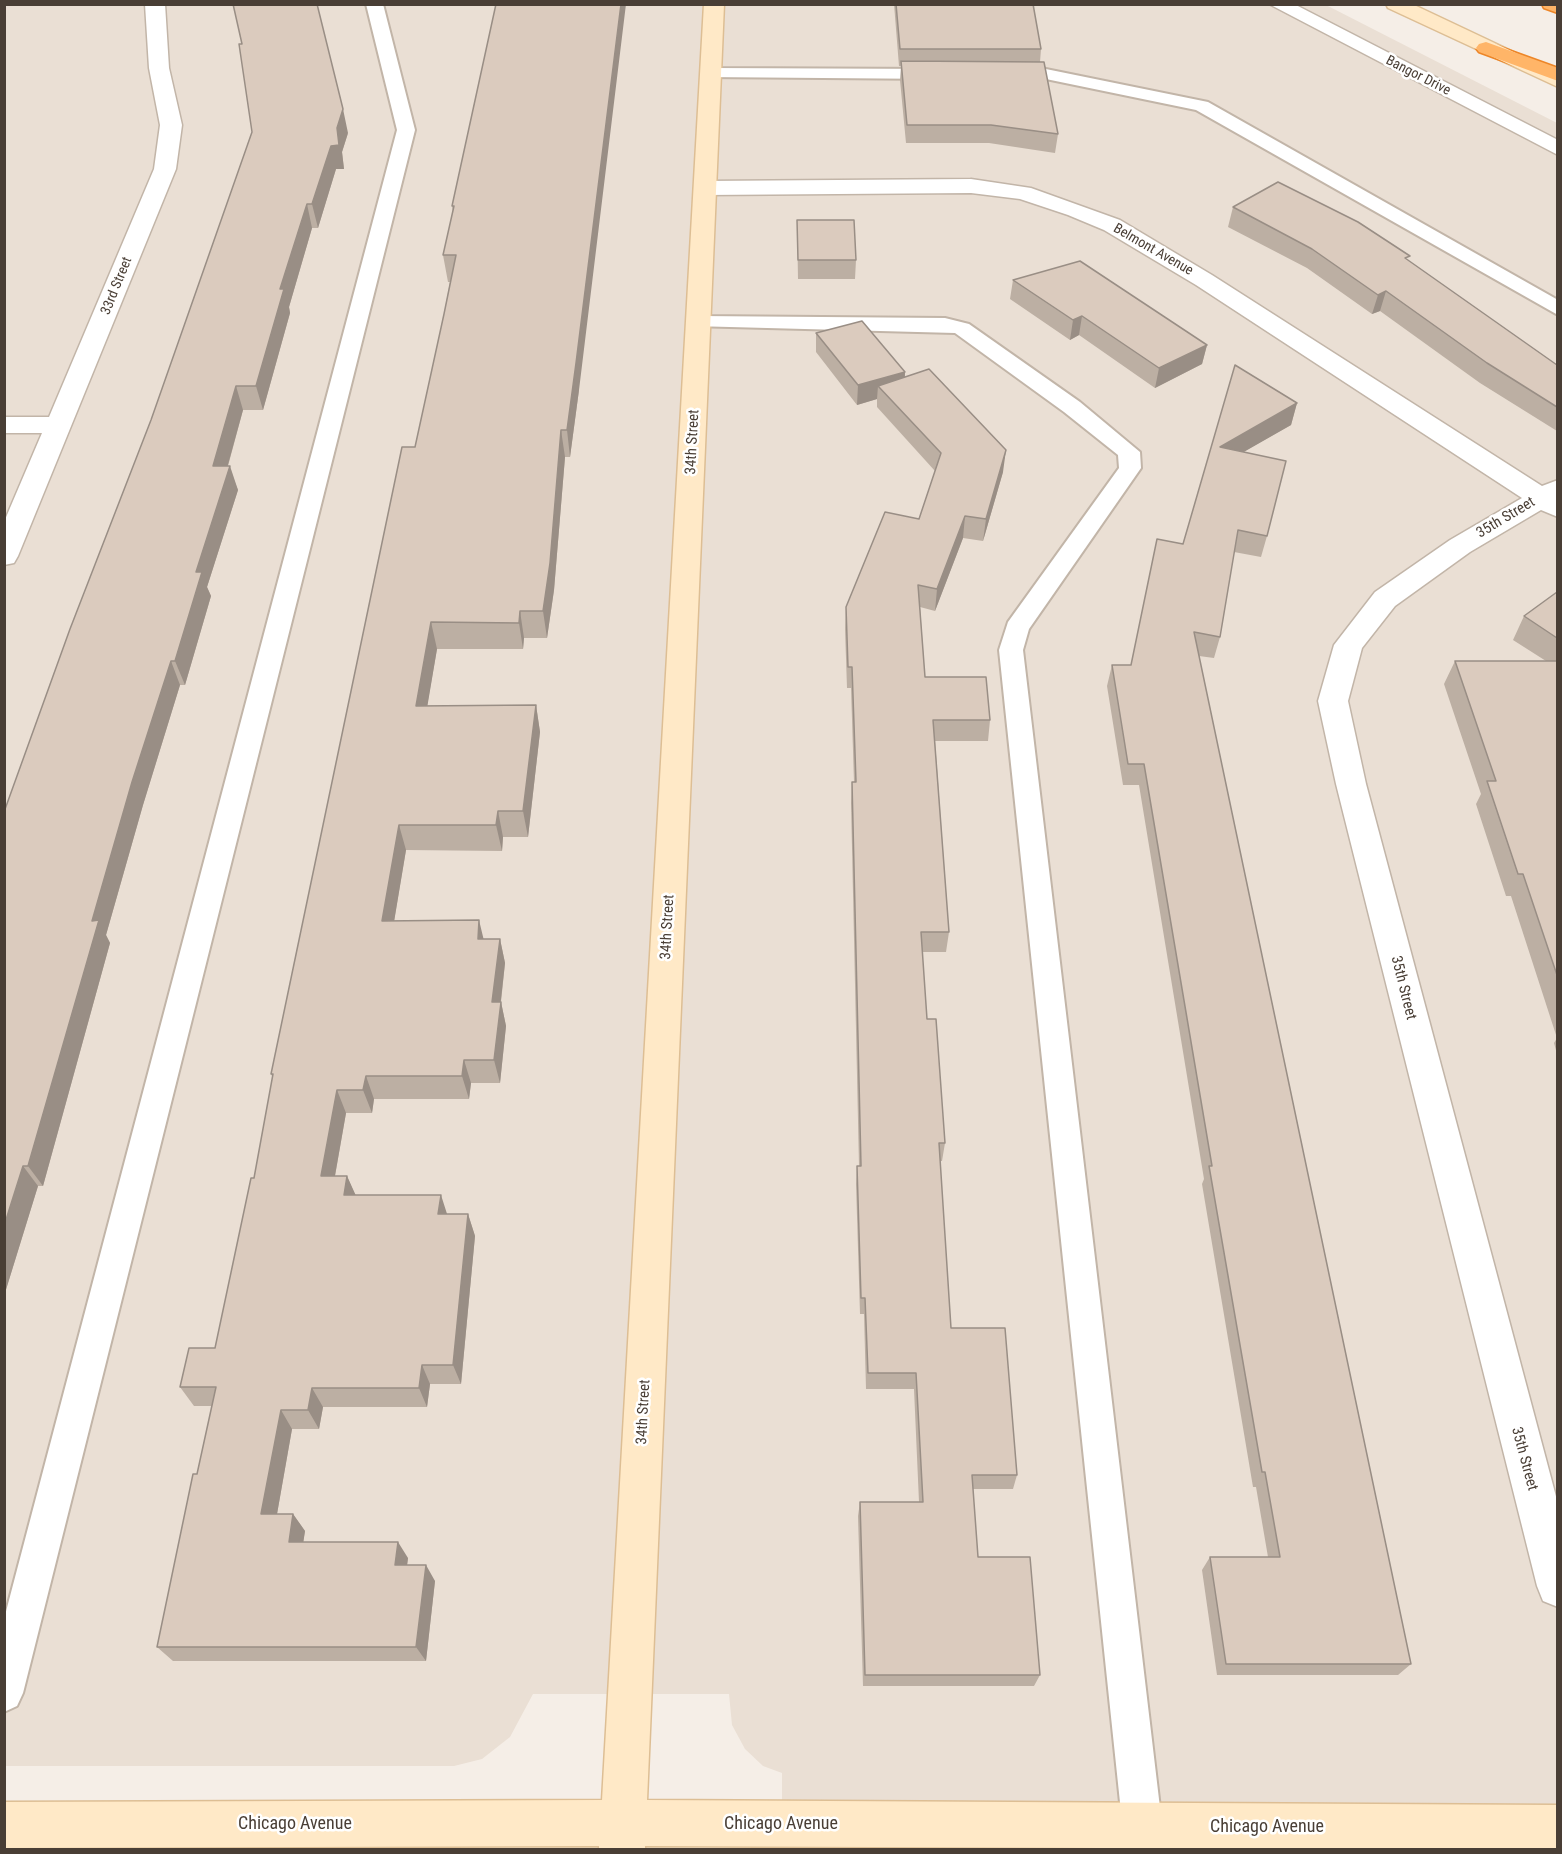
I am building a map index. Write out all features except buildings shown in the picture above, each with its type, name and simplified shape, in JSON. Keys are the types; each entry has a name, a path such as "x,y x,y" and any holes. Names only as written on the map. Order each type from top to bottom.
{"highway":[{"path":"1551,4 1557,7"},
{"path":"1486,48 1557,75"}],"main road":[{"name":"34th Street","path":"623,1836 714,4"},
{"path":"1395,4 1557,81"},
{"name":"Chicago Avenue","path":"4,1826 226,1837 1143,1838 1557,1828"}],"street":[{"name":"33rd Street","path":"4,556 165,169 171,125 159,68 155,4"},
{"name":"Bangor Drive","path":"1278,4 1557,148"},
{"name":"Belmont Avenue","path":"705,188 971,186 1023,193 1076,210 1112,225 1204,280 1552,498"},
{"path":"4,425 59,425"},
{"name":"35th Street","path":"1552,498 1460,546 1385,599 1348,645 1333,700 1351,784 1557,1586"}],"lane":[{"path":"4,1693 406,130 374,4"},
{"path":"711,74 957,74"},
{"path":"993,74 1041,74 1202,106 1557,309"},
{"path":"699,322 945,324 962,328 1129,452 1130,468 1017,628 1011,650 1143,1838"}],"shaded area":[{"path":"4,5 1326,5 1557,123 1557,1849 782,1849 782,1773 763,1766 745,1749 732,1725 729,1694 533,1694 510,1737 482,1759 454,1766 5,1766"}]}
